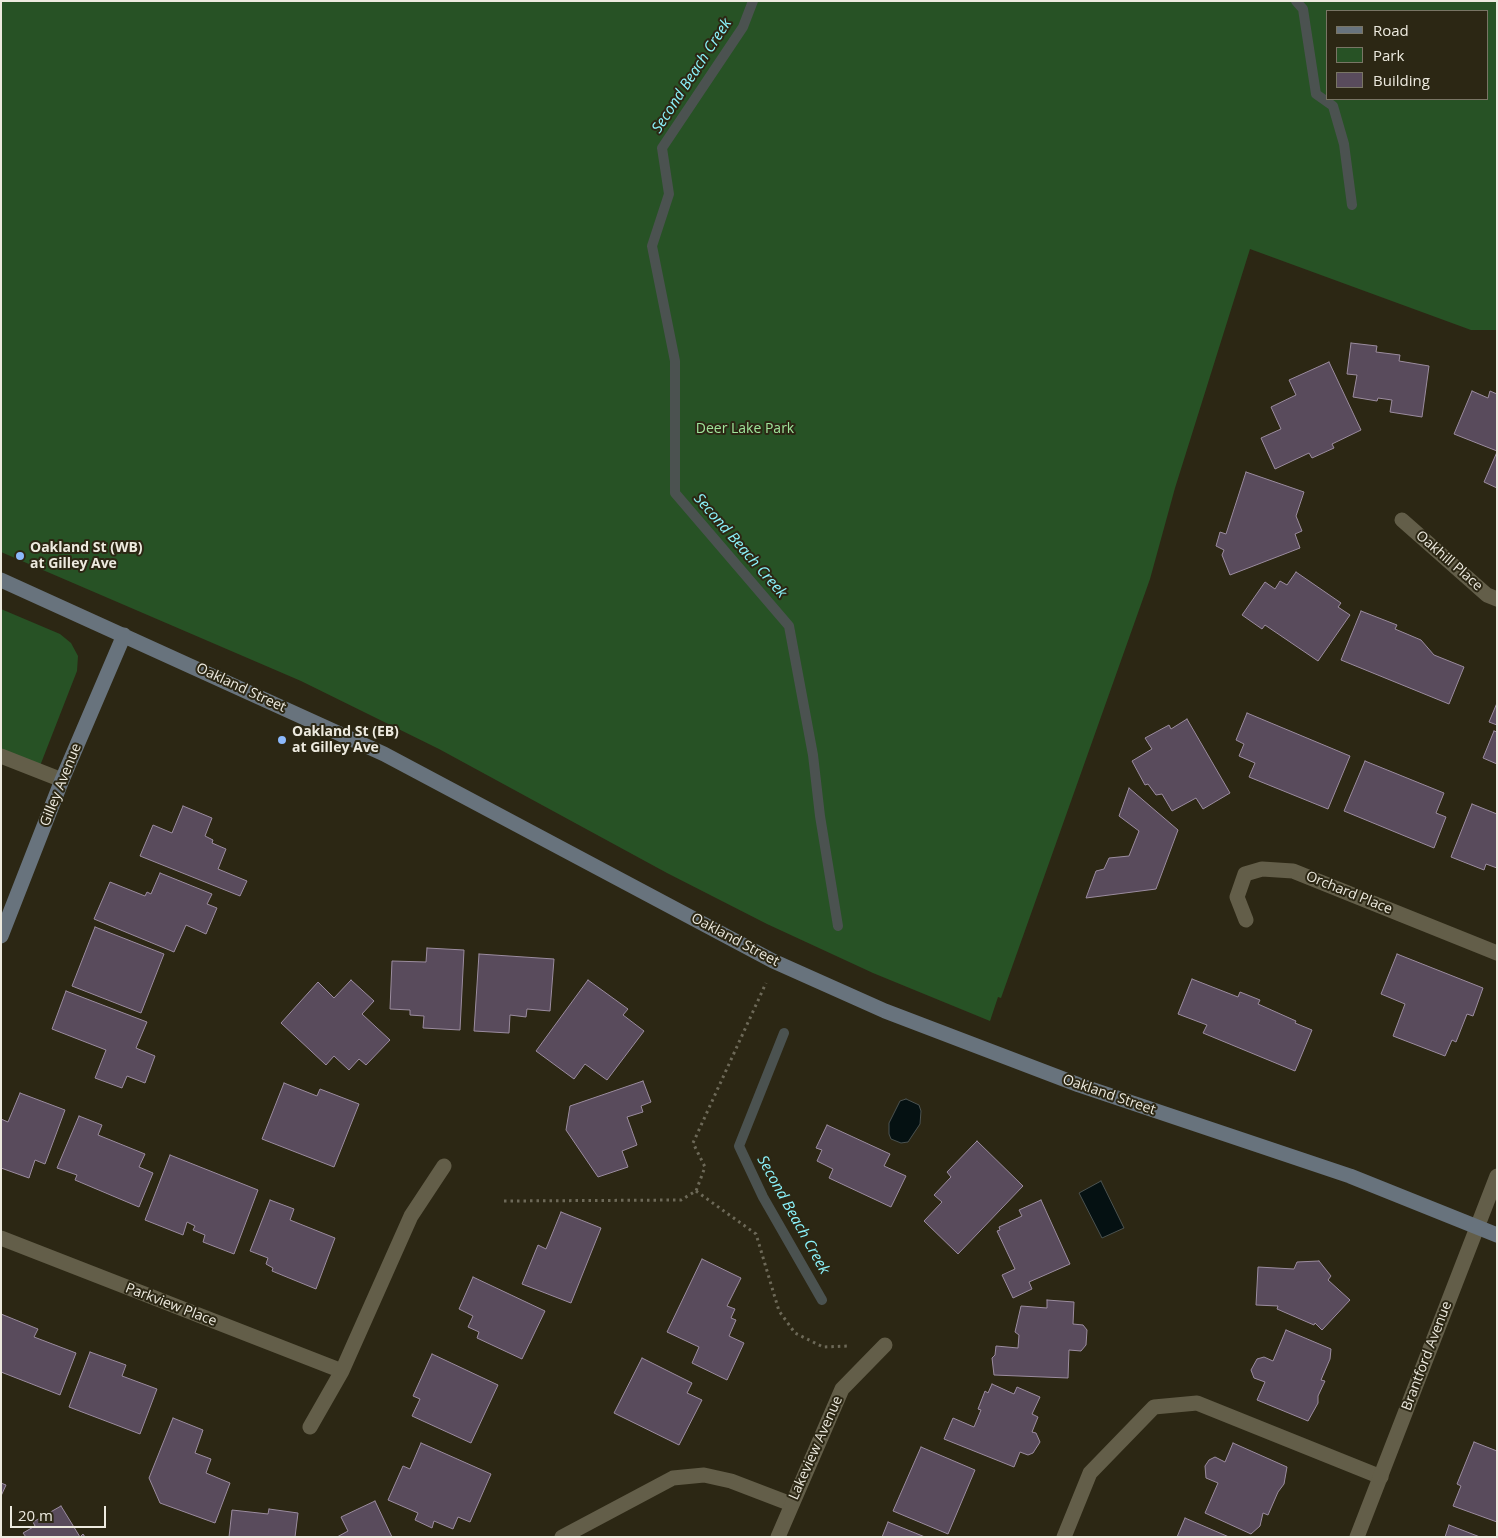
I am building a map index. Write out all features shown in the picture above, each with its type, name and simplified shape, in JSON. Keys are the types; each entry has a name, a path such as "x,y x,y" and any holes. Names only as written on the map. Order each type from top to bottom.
{"street":[{"name":"Oakhill Place","path":"1402,520 1487,595 1497,598"},
{"name":"Oakland Street","path":"1,580 384,754 773,961 885,1011 1079,1085 1350,1176 1497,1235"},
{"name":"Gilley Avenue","path":"1,936 62,780 124,635"},
{"path":"1,756 62,780"},
{"name":"Orchard Place","path":"1246,920 1237,897 1245,874 1262,869 1293,870 1497,953"},
{"path":"310,1426 342,1372 411,1216 444,1166"},
{"name":"Brantford Avenue","path":"1357,1537 1497,1176"},
{"name":"Parkview Place","path":"1,1238 342,1372"},
{"name":"Lakeview Avenue","path":"778,1537 842,1389 885,1345"},
{"path":"1064,1537 1090,1473 1154,1407 1197,1403 1381,1477"},
{"path":"562,1537 673,1478 704,1475 731,1481 791,1504"}],"path":[{"path":"504,1200 681,1200 696,1190 704,1167 693,1143 764,987 773,961"},
{"path":"696,1190 756,1234 779,1311 795,1334 823,1346 885,1345"}],"green space":[{"name":"Deer Lake Park","path":"1,1 1497,1 1497,330 1471,330 1250,249 1175,488 1150,579 1001,998 998,997 990,1021 873,973 767,924 667,873 439,749 301,681 1,552"},
{"path":"1,609 60,634 71,643 78,656 77,671 38,771 1,756"}],"shaded area":[{"path":"906,1099 919,1105 921,1111 920,1124 908,1142 901,1143 891,1139 889,1123 900,1101"},
{"path":"1101,1181 1124,1228 1102,1238 1079,1193"}],"building":[{"path":"1351,343 1377,346 1376,352 1400,355 1399,361 1429,366 1422,417 1390,412 1392,400 1378,398 1377,401 1353,397 1357,375 1347,374"},
{"path":"1329,362 1361,430 1332,444 1334,448 1312,458 1309,453 1275,469 1261,438 1281,429 1271,407 1296,395 1289,380"},
{"path":"1472,391 1488,398 1490,391 1497,394 1497,451 1454,434"},
{"path":"1497,452 1497,488 1484,482"},
{"path":"1246,472 1304,492 1296,516 1302,531 1295,534 1300,548 1230,575 1222,555 1224,550 1216,546 1220,532 1226,534"},
{"path":"1296,572 1341,603 1338,607 1350,615 1318,661 1265,625 1262,629 1242,615 1265,582 1275,589 1280,581 1287,585"},
{"path":"1361,611 1397,625 1395,629 1421,640 1434,655 1464,667 1449,704 1341,660"},
{"path":"1497,703 1497,725 1489,722"},
{"path":"1247,713 1350,756 1328,809 1249,777 1255,763 1239,756 1244,744 1236,740"},
{"path":"1187,719 1230,793 1203,809 1196,798 1172,811 1162,794 1156,795 1148,784 1145,785 1132,761 1152,749 1145,738 1169,725 1171,729"},
{"path":"1494,731 1497,732 1497,764 1483,758"},
{"path":"1365,761 1444,793 1436,813 1446,817 1434,848 1344,811"},
{"path":"1129,788 1178,830 1156,889 1086,898 1096,871 1104,869 1109,858 1129,856 1139,831 1119,816"},
{"path":"1472,804 1497,814 1497,868 1486,864 1484,870 1451,857"},
{"path":"183,806 212,818 205,836 213,840 212,843 226,849 218,869 247,881 240,896 140,856 153,825 172,833"},
{"path":"160,873 212,894 207,904 217,908 206,934 186,925 174,952 94,919 110,882 145,896 147,892 151,894"},
{"path":"95,927 164,954 141,1013 72,986"},
{"path":"427,948 464,950 460,1030 423,1028 424,1016 410,1015 410,1010 390,1009 392,961 426,962"},
{"path":"479,954 554,959 550,1011 527,1009 526,1017 510,1015 509,1033 474,1031"},
{"path":"1397,954 1483,988 1473,1016 1467,1014 1456,1042 1452,1040 1445,1056 1393,1036 1405,1004 1381,994"},
{"path":"1192,979 1238,997 1240,992 1260,1000 1258,1004 1312,1030 1295,1071 1203,1033 1207,1025 1178,1014"},
{"path":"351,980 374,1001 362,1014 390,1040 366,1065 359,1059 349,1070 334,1056 326,1065 281,1023 318,982 334,998"},
{"path":"588,980 628,1009 623,1015 644,1031 607,1080 585,1064 574,1079 536,1051"},
{"path":"66,991 147,1022 136,1048 155,1056 145,1083 127,1076 122,1088 95,1078 106,1050 52,1029"},
{"path":"643,1081 651,1102 641,1106 643,1112 627,1117 637,1145 622,1151 628,1167 598,1177 566,1130 570,1106"},
{"path":"284,1083 317,1096 320,1089 359,1104 334,1167 262,1139"},
{"path":"20,1093 65,1110 45,1164 35,1160 29,1178 1,1168 1,1119 8,1122"},
{"path":"79,1116 102,1125 98,1135 145,1154 139,1167 153,1173 139,1207 75,1180 77,1175 57,1168"},
{"path":"827,1125 890,1154 884,1166 906,1176 891,1207 829,1178 833,1169 817,1161 822,1150 816,1148"},
{"path":"977,1141 1023,1186 958,1254 924,1221 942,1202 934,1195 951,1177 947,1172"},
{"path":"170,1155 258,1190 234,1254 203,1242 205,1235 193,1230 195,1226 187,1222 183,1235 145,1220"},
{"path":"270,1200 294,1209 290,1220 335,1238 316,1289 272,1271 273,1268 266,1264 268,1258 250,1251"},
{"path":"1041,1200 1070,1264 1029,1282 1032,1289 1013,1298 1002,1275 1015,1269 997,1231 1000,1230 999,1227 1022,1216 1019,1210"},
{"path":"561,1212 601,1228 571,1303 522,1284 538,1245 546,1249"},
{"path":"702,1259 741,1278 727,1306 735,1309 731,1318 736,1320 729,1336 744,1343 727,1380 692,1363 699,1347 667,1332"},
{"path":"1319,1261 1331,1276 1328,1280 1350,1300 1322,1330 1315,1323 1314,1325 1277,1309 1278,1306 1256,1305 1258,1267 1294,1269 1297,1262"},
{"path":"473,1277 545,1311 522,1359 477,1338 479,1332 468,1327 473,1316 459,1309"},
{"path":"1047,1300 1074,1302 1073,1324 1083,1325 1087,1330 1086,1345 1081,1351 1069,1350 1068,1378 994,1375 992,1358 995,1355 996,1346 1018,1348 1019,1335 1015,1332 1021,1306 1047,1308"},
{"path":"1,1314 38,1329 34,1337 76,1353 60,1395 1,1372"},
{"path":"1286,1330 1331,1349 1330,1359 1321,1380 1325,1381 1318,1396 1318,1403 1308,1421 1257,1400 1265,1382 1254,1378 1251,1370 1257,1359 1264,1357 1273,1361"},
{"path":"90,1352 126,1365 122,1376 157,1389 140,1434 69,1407"},
{"path":"432,1354 498,1385 471,1443 412,1416 420,1399 413,1396"},
{"path":"642,1358 692,1383 687,1393 702,1400 679,1445 614,1413"},
{"path":"992,1384 1014,1394 1017,1387 1040,1397 1032,1414 1038,1417 1032,1432 1036,1433 1040,1442 1033,1453 1028,1455 1020,1452 1014,1467 944,1439 953,1418 974,1427 981,1410 978,1409 985,1391 988,1393"},
{"path":"173,1418 203,1430 195,1453 211,1459 206,1473 230,1483 215,1523 160,1503 149,1478"},
{"path":"1474,1442 1497,1451 1497,1522 1453,1506 1461,1486 1457,1484"},
{"path":"421,1443 491,1474 470,1522 458,1517 453,1529 434,1521 432,1528 415,1520 418,1513 388,1500 403,1466 410,1469"},
{"path":"1233,1443 1287,1467 1284,1484 1278,1492 1268,1515 1263,1513 1260,1526 1251,1534 1205,1513 1218,1483 1206,1478 1205,1466 1209,1460 1215,1457 1225,1462"},
{"path":"921,1447 975,1470 948,1534 893,1511"},
{"path":"1,1483 6,1485 1,1496"},
{"path":"375,1501 392,1537 337,1537 348,1531 341,1517"},
{"path":"61,1506 80,1537 26,1537 23,1533 35,1526 33,1522"},
{"path":"269,1509 298,1513 295,1537 229,1537 232,1510 268,1514"},
{"path":"1185,1518 1229,1537 1177,1537"},
{"path":"888,1522 925,1537 882,1537"},
{"path":"1449,1525 1480,1537 1445,1537"}],"waterway":[{"name":"Second Beach Creek","path":"753,1 743,27 662,148 669,194 652,246 675,361 675,493 789,626 813,755 820,816 838,926"},
{"path":"1296,1 1303,9 1316,94 1333,106 1344,144 1352,205"},
{"name":"Second Beach Creek","path":"784,1033 739,1146 763,1197 822,1300"}],"place":[{"name":"Oakland St (WB) at Gilley Ave","path":"20,556"},
{"name":"Oakland St (EB) at Gilley Ave","path":"282,740"}]}
